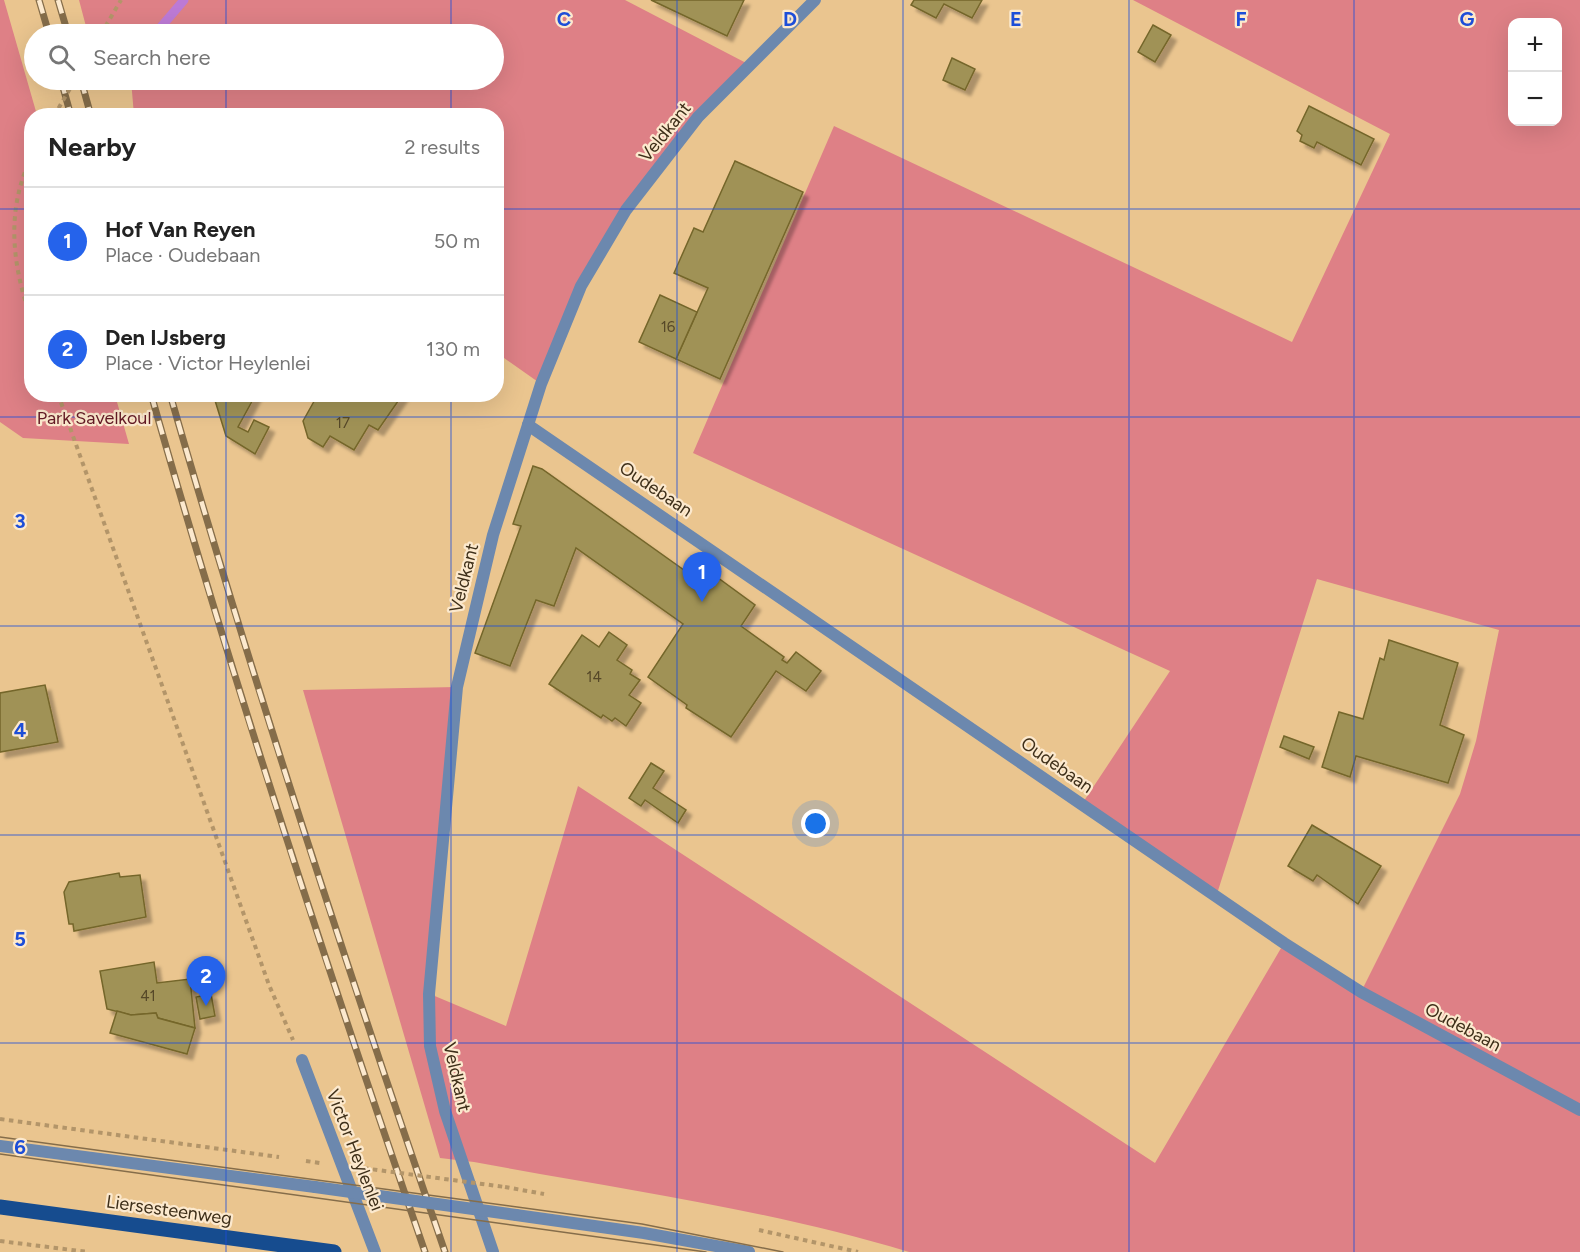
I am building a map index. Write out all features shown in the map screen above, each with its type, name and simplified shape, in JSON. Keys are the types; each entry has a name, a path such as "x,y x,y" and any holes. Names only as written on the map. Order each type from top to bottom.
{"main road":[{"name":"Liersesteenweg","path":"0,1207 334,1252"}],"street":[{"name":"Veldkant","path":"493,1252 445,1111 430,1046 429,994 457,687 493,535 541,384 581,286 626,210 699,117 815,0"},
{"name":"Oudebaan","path":"528,425 1284,943 1361,992 1580,1110"},
{"name":"Victor Heylenlei","path":"302,1060 375,1252"},
{"path":"0,1146 644,1233 748,1252"}],"path":[{"path":"107,24 121,0"},
{"path":"59,108 69,90"},
{"path":"24,177 15,200 12,239 19,287 24,300"},
{"path":"61,402 269,985 302,1060"},
{"path":"0,1119 282,1157"},
{"path":"294,1159 330,1164"},
{"path":"353,1167 506,1187"},
{"path":"0,1241 88,1252"}],"green space":[{"name":"Park Savelkoul","path":"0,0 4,0 24,70 24,90 30,90 35,108 24,108 24,402 117,402 129,444 23,438 0,422"},
{"path":"79,0 625,0 750,65 626,210 581,286 541,384 504,358 504,108 133,108 132,90 504,90 504,24 85,24"},
{"path":"1133,0 1580,0 1580,1252 909,1252 747,1212 474,1162 440,1158 303,690 457,687 430,994 506,1026 578,786 1155,1163 1284,943 1361,992 1460,794 1476,741 1499,630 1317,579 1216,897 1082,804 1170,671 693,453 834,126 1292,342 1390,134"}],"building":[{"path":"651,0 744,0 727,36"},
{"path":"914,0 982,0 972,18 944,4 936,18 911,5"},
{"path":"1153,25 1171,35 1155,62 1138,52"},
{"path":"952,58 975,69 965,90 943,80"},
{"path":"1309,106 1374,139 1361,165 1317,142 1314,148 1300,141 1302,135 1297,131"},
{"path":"735,161 803,192 720,379 676,359 708,288 674,273 694,228 703,232"},
{"path":"660,295 697,312 676,359 639,342"},
{"path":"215,402 252,402 238,427 248,432 254,420 269,427 255,454 226,436"},
{"path":"314,402 397,402 378,430 369,425 354,450 330,436 323,447 308,438 303,421"},
{"path":"533,466 542,469 691,575 699,564 755,605 741,626 784,657 782,660 787,663 796,652 821,671 806,691 776,671 731,737 686,708 687,705 648,677 683,624 576,548 554,606 536,600 510,666 475,653 521,526 513,524"},
{"path":"609,632 627,645 617,660 632,670 630,674 640,680 629,695 641,703 626,726 615,718 612,721 603,715 601,718 549,684 582,635 599,647"},
{"path":"1389,640 1458,663 1440,725 1464,735 1448,783 1356,756 1350,777 1322,767 1339,712 1363,719 1380,658 1384,660"},
{"path":"45,685 58,742 0,752 0,693"},
{"path":"1284,736 1314,747 1309,759 1280,747"},
{"path":"651,763 664,771 653,788 686,810 678,823 645,800 641,806 629,798"},
{"path":"1312,825 1381,866 1358,904 1317,875 1313,881 1288,866"},
{"path":"119,873 120,877 140,875 146,917 74,931 73,924 69,924 64,892 69,882"},
{"path":"154,962 157,983 190,979 195,1028 158,1018 156,1013 131,1015 107,1009 100,971"},
{"path":"211,994 215,1016 200,1019 196,997"},
{"path":"117,1011 131,1015 156,1013 158,1018 195,1028 187,1054 110,1033"}],"waterway":[{"path":"164,24 184,0"}],"tram line":[{"path":"0,1137 642,1224 783,1252"},
{"path":"0,1154 706,1252"}],"railway":[{"path":"39,0 46,24"},
{"path":"58,0 65,24"},
{"path":"64,90 69,108"},
{"path":"84,90 89,108"},
{"path":"153,402 282,825 425,1252"},
{"path":"172,402 234,610 302,825 445,1252"}],"place":[{"name":"Hof Van Reyen","path":"702,602"},
{"name":"Den IJsberg","path":"206,1006"}]}
